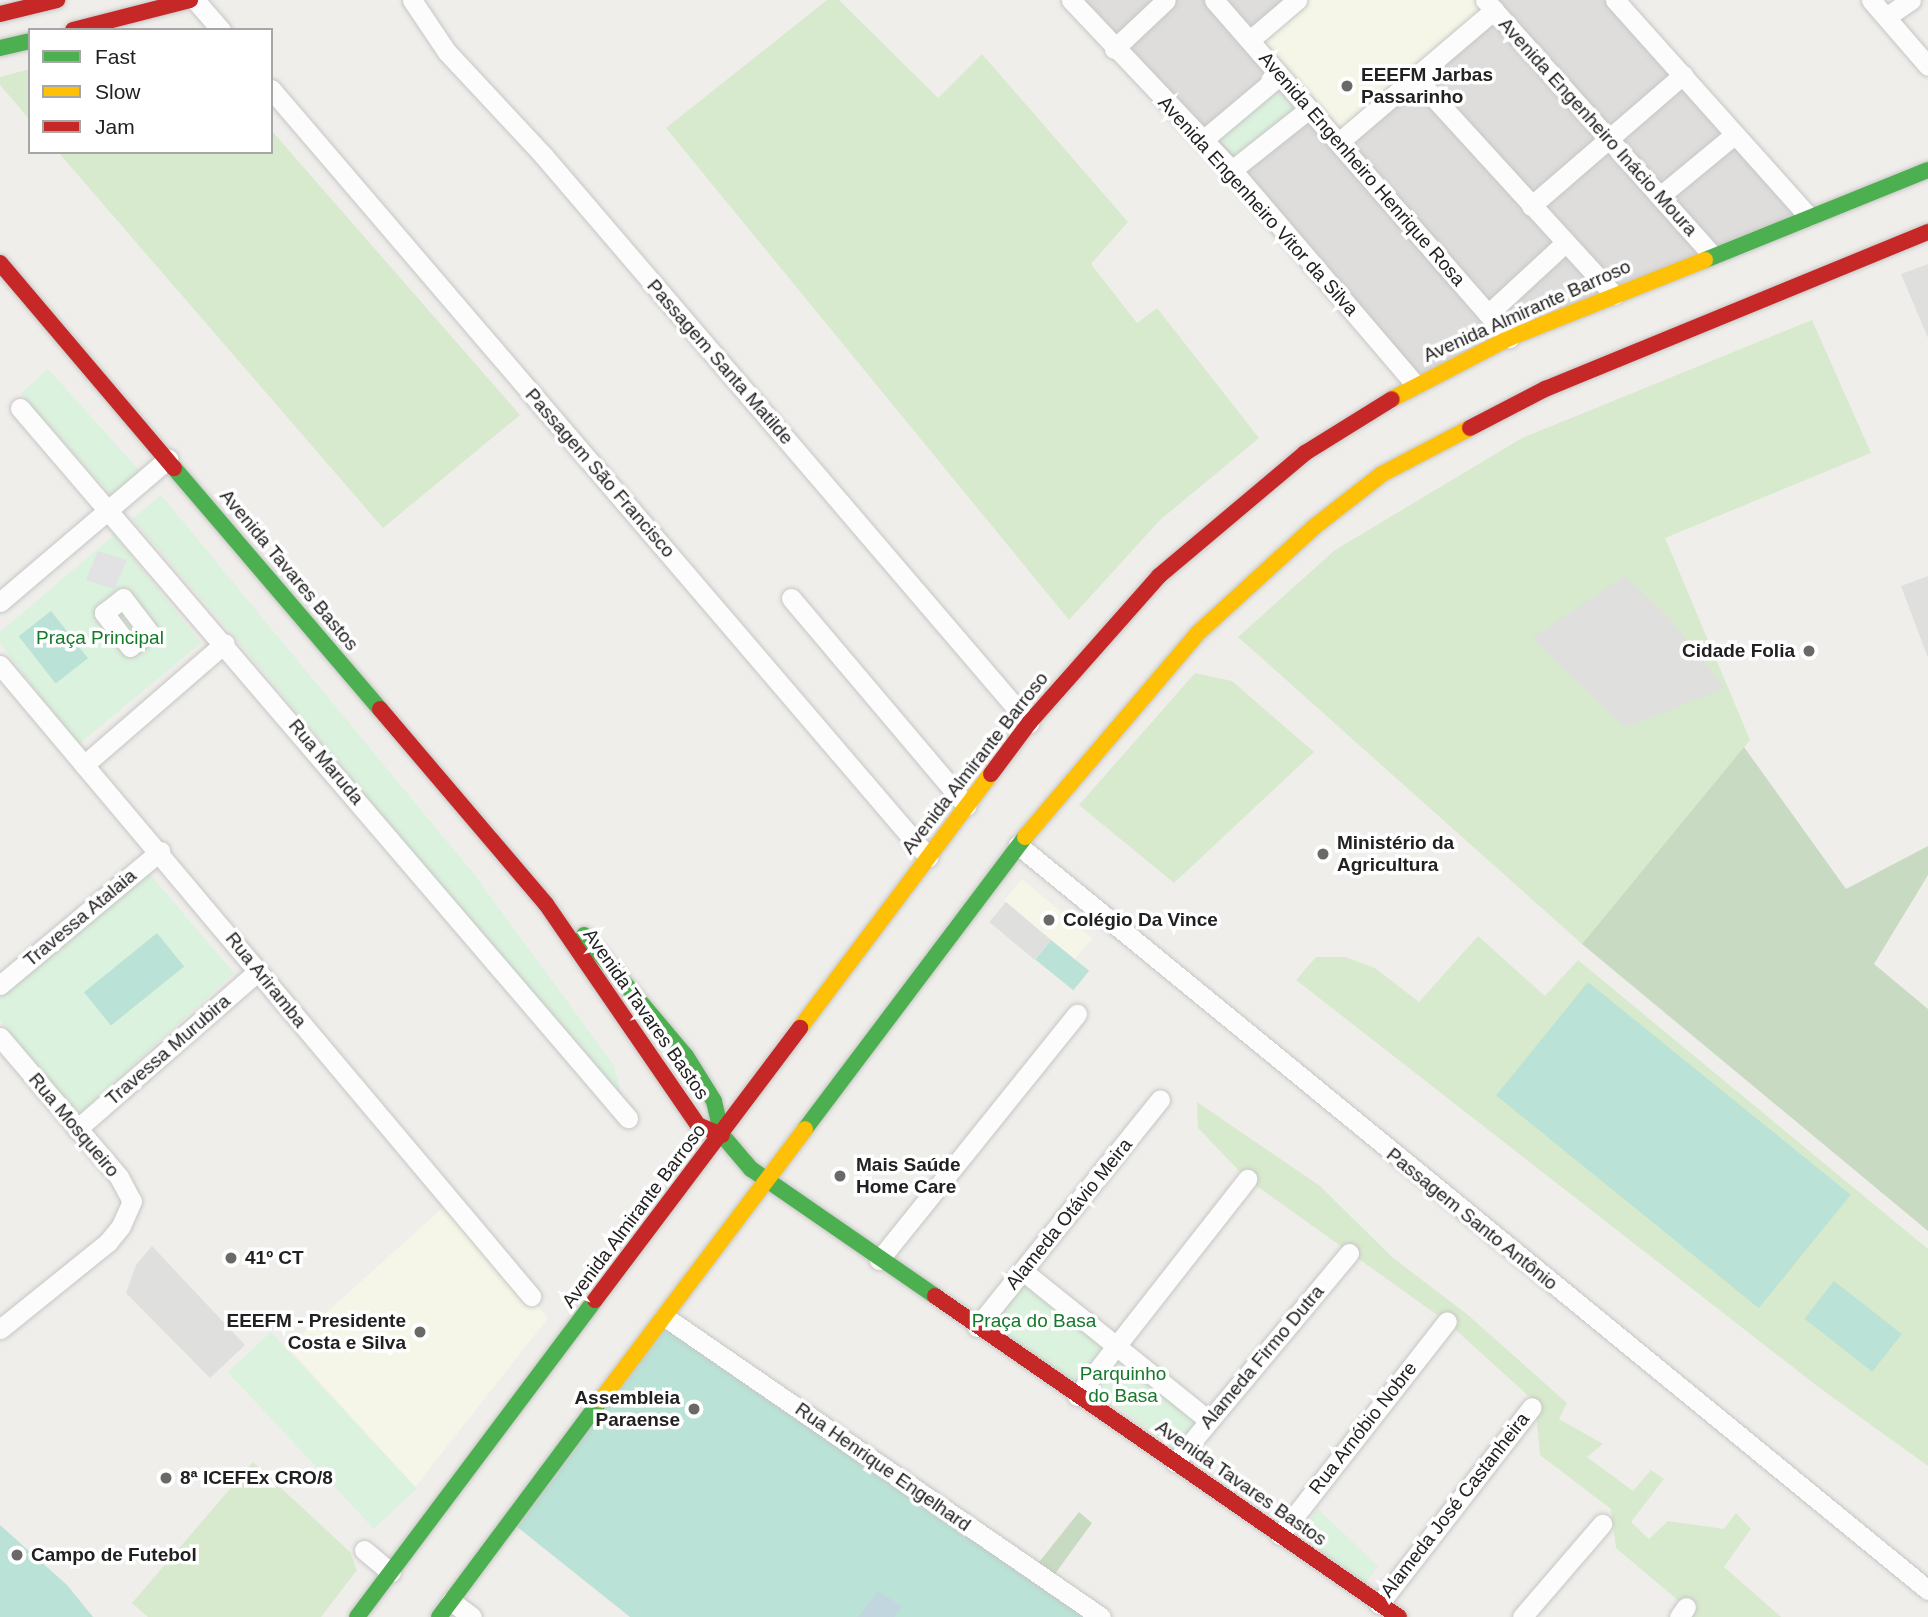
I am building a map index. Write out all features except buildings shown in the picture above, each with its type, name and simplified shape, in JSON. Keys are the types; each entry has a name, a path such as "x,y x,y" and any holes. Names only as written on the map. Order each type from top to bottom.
{"main road":[{"path":"0,13 57,0"},
{"path":"81,28 193,0"},
{"path":"0,48 28,41"},
{"name":"Avenida Almirante Barroso","path":"357,1617 722,1135 1029,723 1159,576 1305,453 1415,384 1509,338 1711,254 1928,170"},
{"path":"439,1617 768,1182 1018,845 1198,633 1314,527 1382,474 1545,389 1928,232"},
{"name":"Avenida Tavares Bastos","path":"4,275 168,459 547,904 698,1125 722,1135"},
{"name":"Avenida Tavares Bastos","path":"547,904 587,937 686,1056 714,1101 722,1135 742,1161 879,1260 1399,1617"}],"street":[{"path":"193,0 219,28"},
{"name":"Passagem Santa Matilde","path":"412,0 447,52 543,155 1029,723"},
{"name":"Avenida Engenheiro Vitor da Silva","path":"1071,0 1114,49 1232,170 1415,384"},
{"path":"1114,49 1166,0"},
{"name":"Avenida Engenheiro Henrique Rosa","path":"1214,0 1509,338"},
{"path":"1250,40 1297,0"},
{"path":"1615,0 1808,216"},
{"path":"1871,0 1928,66"},
{"path":"1886,17 1910,0"},
{"path":"1339,142 1416,78 1489,5"},
{"name":"Avenida Engenheiro Inácio Moura","path":"1489,5 1607,141 1660,195 1711,254"},
{"path":"1531,206 1683,75"},
{"path":"1203,140 1279,76"},
{"path":"1416,78 1614,295"},
{"name":"Passagem São Francisco","path":"273,91 929,857"},
{"path":"1232,170 1309,109"},
{"path":"1660,195 1734,135"},
{"path":"1488,314 1565,243"},
{"name":"Rua Maruda","path":"20,408 225,643 628,1118"},
{"path":"0,602 168,459"},
{"path":"790,598 967,806"},
{"path":"85,765 225,643"},
{"name":"Rua Ariramba","path":"0,665 531,1296"},
{"name":"Passagem Santo Antônio","path":"1018,845 1928,1590"},
{"name":"Travessa Atalaia","path":"0,985 160,852"},
{"name":"Travessa Murubira","path":"77,1129 258,971"},
{"path":"879,1260 1077,1014"},
{"name":"Rua Mosqueiro","path":"0,1037 119,1177 132,1200 108,1242 0,1329"},
{"name":"Alameda Otávio Meira","path":"977,1327 1160,1099"},
{"path":"1077,1396 1247,1179"},
{"name":"Alameda Firmo Dutra","path":"1175,1462 1349,1253"},
{"path":"1023,1272 1115,1349 1208,1420"},
{"name":"Rua Henrique Engelhard","path":"665,1317 1101,1617"},
{"name":"Rua Arnóbio Nobre","path":"1280,1535 1447,1321"},
{"name":"Alameda José Castanheira","path":"1379,1604 1532,1406"},
{"path":"1522,1617 1602,1524"},
{"path":"364,1550 391,1573"},
{"path":"451,1601 472,1617"}],"shaded area":[{"path":"1071,0 1615,0 1808,216 1415,384"},
{"name":"EEEFM Jarbas Passarinho","path":"1306,0 1475,0 1483,9 1342,131 1259,41"},
{"path":"1928,264 1928,338 1901,274"},
{"path":"98,551 127,560 114,589 86,580"},
{"path":"1625,576 1668,616 1725,688 1625,728 1532,638"},
{"path":"1928,576 1928,658 1901,586"},
{"name":"Colégio Da Vince","path":"1022,879 1092,938 1074,960 1004,900"},
{"path":"1006,902 1051,940 1034,960 989,922"},
{"name":"EEEFM - Presidente Costa e Silva","path":"446,1205 548,1318 415,1487 288,1347"},
{"path":"152,1246 245,1345 210,1378 126,1293 136,1265"}],"green space":[{"path":"827,0 839,0 938,98 982,54 1128,222 1091,264 1137,323 1157,308 1259,438 1160,520 1069,620 666,128"},
{"path":"28,70 28,118 0,85 0,77"},
{"path":"1278,84 1300,107 1242,163 1220,140"},
{"path":"273,132 520,415 383,528 60,154 273,154"},
{"path":"1812,320 1871,453 1665,538 1750,740 1582,944 1238,637 1335,550 1522,438"},
{"path":"48,369 142,473 114,498 21,394"},
{"path":"161,495 473,873 613,1064 627,1112 234,636 132,519"},
{"name":"Praça Principal","path":"114,535 201,643 78,745 0,643 0,632"},
{"path":"51,611 88,658 56,684 19,636"},
{"path":"1195,673 1232,681 1314,752 1174,883 1079,805"},
{"path":"1744,747 1846,889 1928,846 1928,875 1874,964 1928,1009 1928,1231 1582,944"},
{"path":"147,871 234,973 76,1117 0,1020 0,996"},
{"path":"157,933 184,966 111,1026 84,992"},
{"path":"1478,936 1545,996 1578,960 1928,1249 1928,1466 1817,1386 1296,980 1316,957 1345,957 1375,968 1419,1002"},
{"path":"1051,940 1089,971 1073,990 1035,959"},
{"path":"1588,982 1851,1195 1759,1308 1496,1095"},
{"path":"1197,1102 1320,1186 1392,1257 1468,1315 1567,1403 1559,1419 1603,1444 1587,1457 1633,1491 1651,1470 1664,1479 1631,1522 1649,1539 1668,1521 1724,1529 1736,1513 1751,1529 1724,1567 1781,1617 1679,1617 1686,1607 1616,1548 1611,1509 1540,1455 1535,1402 1447,1322 1247,1179 1198,1128"},
{"name":"Praça do Basa","path":"1025,1281 1108,1346 1075,1387 992,1323"},
{"path":"1834,1281 1902,1334 1872,1372 1804,1319"},
{"name":"Assembleia Paraense","path":"662,1315 1099,1617 630,1617 506,1518"},
{"path":"271,1332 417,1489 374,1529 228,1372"},
{"name":"Parquinho do Basa","path":"1120,1356 1200,1421 1174,1448 1093,1389"},
{"path":"253,1462 350,1552 357,1570 321,1617 148,1617 132,1603"},
{"path":"1318,1509 1378,1566 1366,1583 1299,1535"},
{"path":"1079,1512 1092,1523 1052,1578 1036,1566"},
{"name":"Campo de Futebol","path":"0,1525 67,1585 93,1617 0,1617"}],"water":[{"path":"878,1591 902,1607 895,1617 858,1617"}],"traffic: fast":[{"path":"0,48 28,41"},
{"path":"1705,260 1928,170"},
{"path":"174,468 380,709"},
{"path":"805,1129 1025,837"},
{"path":"584,935 686,1056 714,1101 722,1135 751,1169 935,1296"},
{"path":"357,1617 595,1300"},
{"path":"439,1617 601,1400"}],"traffic: slow":[{"path":"1392,399 1509,338 1705,260"},
{"path":"1025,837 1198,633 1314,527 1382,474 1470,428"},
{"path":"800,1028 991,774"},
{"path":"601,1400 805,1129"}],"traffic: jam":[{"path":"0,14 57,0"},
{"path":"81,28 190,0"},
{"path":"1470,428 1545,389 1928,232"},
{"path":"0,263 174,468"},
{"path":"991,774 1029,723 1159,576 1305,453 1392,399"},
{"path":"380,709 546,904 698,1125 722,1135"},
{"path":"595,1300 800,1028"},
{"path":"935,1296 1399,1617"}],"place":[{"name":"EEEFM Jarbas Passarinho","path":"1347,86"},
{"name":"Cidade Folia","path":"1809,651"},
{"name":"Ministério da Agricultura","path":"1323,854"},
{"name":"Colégio Da Vince","path":"1049,920"},
{"name":"Mais Saúde Home Care","path":"840,1176"},
{"name":"41º CT","path":"231,1258"},
{"name":"EEEFM - Presidente Costa e Silva","path":"420,1332"},
{"name":"Assembleia Paraense","path":"694,1409"},
{"name":"8ª ICEFEx CRO/8","path":"166,1478"},
{"name":"Campo de Futebol","path":"17,1555"}]}
